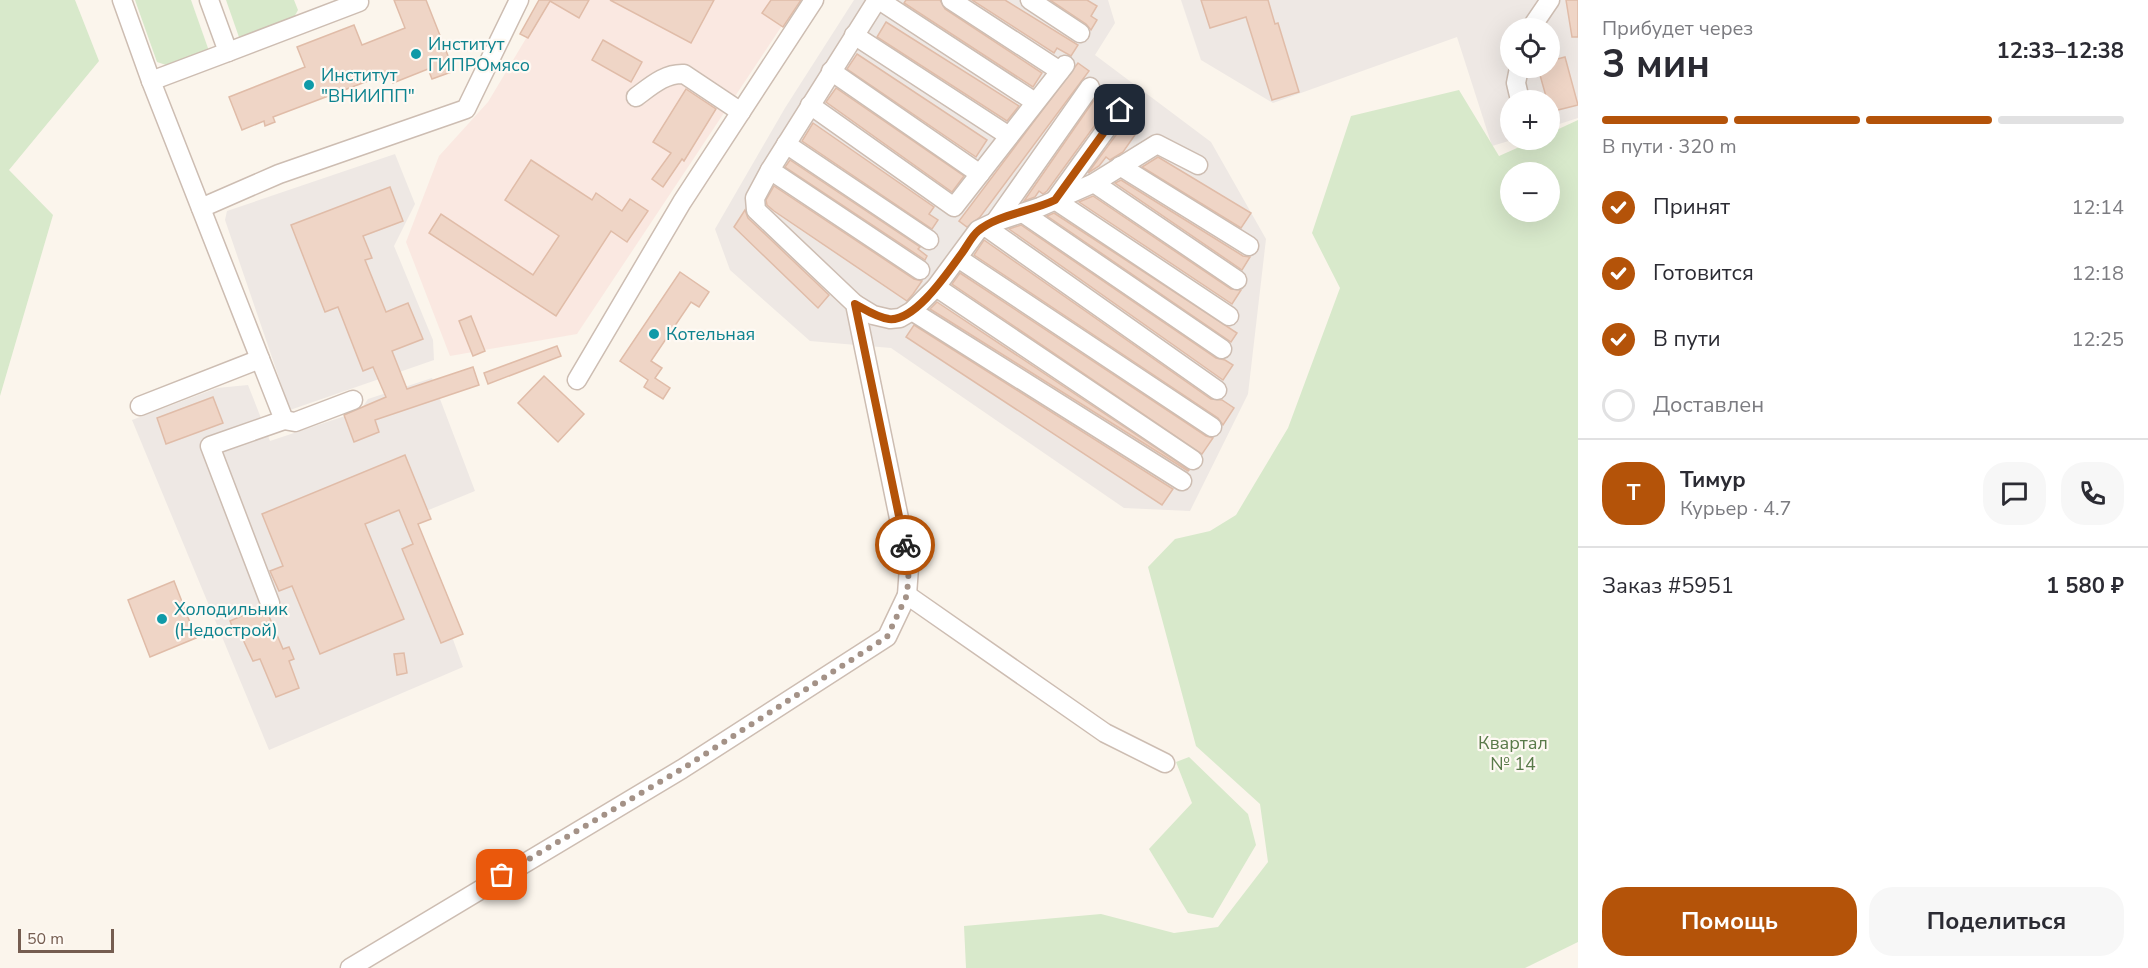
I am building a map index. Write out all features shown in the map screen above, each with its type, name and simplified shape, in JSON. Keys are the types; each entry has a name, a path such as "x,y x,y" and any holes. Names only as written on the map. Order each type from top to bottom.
{"street":[{"path":"122,0 151,81 284,420"},
{"path":"209,0 228,52"},
{"path":"151,81 329,14 359,2 358,0"},
{"path":"201,208 279,174 466,109 519,0"},
{"path":"577,381 682,202 814,0"},
{"path":"1035,102 878,0 770,170 755,198 756,210 855,304 873,315 890,319 900,318 912,311 936,287 978,230 1094,183 1157,144 1198,165"},
{"path":"810,105 954,207 1063,68 951,0"},
{"path":"1030,0 1080,33"},
{"path":"1538,18 1550,0"},
{"path":"854,35 1009,136"},
{"path":"831,71 980,174"},
{"path":"636,97 665,76 675,73 684,74 741,112"},
{"path":"991,224 1090,87"},
{"path":"1055,200 1120,110"},
{"path":"786,144 929,240"},
{"path":"1120,166 1249,246"},
{"path":"770,170 920,270"},
{"path":"1094,183 1237,280"},
{"path":"1055,200 1229,316"},
{"path":"1023,213 1222,349"},
{"path":"991,224 1217,390"},
{"path":"958,258 1212,427"},
{"path":"936,287 1193,460"},
{"path":"350,968 682,769 887,637 907,595 909,567 855,304"},
{"path":"912,311 1182,481"},
{"path":"140,406 260,359"},
{"path":"270,603 210,446 284,420 295,422 352,400"},
{"path":"907,595 1105,733 1165,762"}],"shaded area":[{"path":"549,0 799,0 577,334 450,356 406,242 439,156 488,102"},
{"path":"854,0 1108,0 1115,23 1095,55 1211,142 1266,239 1248,394 1190,511 1124,508 891,348 810,341 730,270 715,229 785,108"},
{"path":"1181,0 1578,0 1578,118 1560,124 1560,90 1500,90 1500,144 1492,146 1457,37 1273,103 1201,60"},
{"path":"395,154 415,204 394,246 433,340 434,360 290,410 225,220 227,211"},
{"path":"432,378 475,491 409,518 463,667 269,750 132,420 217,388 248,385 270,441 360,411 368,399"}],"green space":[{"path":"0,0 75,0 99,61 9,170 53,215 0,396"},
{"path":"135,0 191,0 209,51 169,66 157,62"},
{"path":"226,0 294,0 298,10 292,21 240,40"},
{"name":"Квартал № 14","path":"1459,90 1499,156 1512,150 1560,150 1560,128 1578,120 1578,942 1525,968 966,968 964,926 1101,914 1174,933 1218,927 1268,862 1260,804 1196,746 1148,567 1175,539 1210,531 1236,515 1288,428 1340,288 1312,233 1351,116"},
{"path":"1189,757 1248,814 1256,845 1213,918 1188,913 1149,849 1192,803 1176,762"}],"building":[{"name":"Институт \"ВНИИПП\"","path":"394,0 426,0 454,71 432,79 428,69 393,83 389,73 273,117 275,122 265,126 264,121 242,130 229,97 305,67 297,47 354,25 362,45 405,28"},
{"path":"539,0 589,0 579,18 550,1 528,38 520,34"},
{"path":"610,0 714,0 691,43"},
{"path":"771,0 801,0 783,27 762,13"},
{"path":"906,0 940,0 945,9 1042,73 1033,87 904,3"},
{"path":"972,0 1005,0 1078,45 1071,56 1057,48 1054,53"},
{"path":"1050,0 1087,0 1097,6 1091,16 1097,20 1091,30 1086,24"},
{"path":"1201,0 1268,0 1275,24 1278,23 1299,92 1272,100 1246,17 1210,28"},
{"path":"1566,0 1578,0 1578,37 1572,37"},
{"path":"886,22 1019,106 1007,121 877,37"},
{"path":"603,40 642,62 631,82 592,60"},
{"path":"857,54 987,140 976,157 847,69"},
{"path":"1565,57 1578,105 1560,110 1560,90 1544,90 1541,78 1560,78 1560,58"},
{"path":"1078,63 1089,71 980,217 967,227 959,221"},
{"path":"1101,87 1118,99 1111,103 1047,191 1043,194 1039,191 1035,197 1024,201 1099,93"},
{"path":"836,88 964,176 952,192 826,102"},
{"path":"686,89 716,109 684,161 682,159 663,187 652,179 671,153 653,142"},
{"path":"1130,116 1142,125 1123,152 1110,160 1106,157 1099,166 1088,173"},
{"path":"813,123 934,207 929,214 938,220 932,229 802,141"},
{"path":"1158,157 1251,213 1241,228 1142,167"},
{"path":"531,160 592,200 596,193 622,211 630,199 648,211 627,242 611,231 556,316 429,233 441,214 533,275 559,236 505,200"},
{"path":"790,160 920,247 918,249 927,256 925,260 785,167"},
{"path":"1121,180 1243,256 1250,257 1242,270 1115,183"},
{"path":"774,186 914,279 922,281 913,294 907,301 774,211 767,205 766,200"},
{"path":"390,187 403,221 363,236 372,258 365,260 386,312 408,303 423,339 392,351 407,389 473,367 479,385 375,420 379,432 354,442 344,415 386,397 373,367 363,371 338,307 325,312 291,225"},
{"path":"1093,196 1231,289 1241,290 1232,304 1079,202"},
{"path":"745,210 748,218 829,295 818,308 734,227"},
{"path":"1054,213 1237,333 1231,342 1047,216"},
{"path":"1021,225 1216,358 1233,365 1223,380 1009,229"},
{"path":"984,240 1211,399 1222,400 1234,408 1223,425 1218,418 974,255"},
{"name":"Котельная","path":"680,272 709,292 699,307 691,302 651,361 662,368 655,378 670,388 663,399 644,387 648,380 620,361"},
{"path":"960,273 1206,436 1213,438 1202,454 952,284"},
{"path":"937,302 1189,470 930,309"},
{"path":"471,316 485,351 473,356 459,321"},
{"path":"914,325 1173,489 1162,505 906,337"},
{"path":"557,346 561,356 488,384 484,373"},
{"path":"544,376 584,414 558,442 518,403"},
{"path":"213,397 223,423 166,444 157,418"},
{"path":"405,455 431,519 418,524 463,634 441,643 402,549 413,544 399,510 365,524 404,619 320,654 292,586 279,591 270,571 283,566 262,514"},
{"name":"Холодильник (Недострой)","path":"174,581 196,638 150,657 128,600"},
{"path":"260,608 268,614 283,649 289,647 294,659 289,661 299,688 276,697 260,659 253,661 239,631 235,633 230,621"},
{"path":"404,653 407,673 397,675 394,654"}],"way so far":[{"path":"502,875 682,769 887,637 907,595 909,567 905,545"}],"place":[{"name":"Институт ГИПРОмясо","path":"416,54"},
{"name":"Институт \"ВНИИПП\"","path":"309,85"},
{"name":"Котельная","path":"654,334"},
{"name":"Холодильник (Недострой)","path":"162,619"}],"route":[{"path":"905,545 855,304 873,315 890,319 900,318 912,311 936,287 978,230 1055,200 1120,110"}]}
